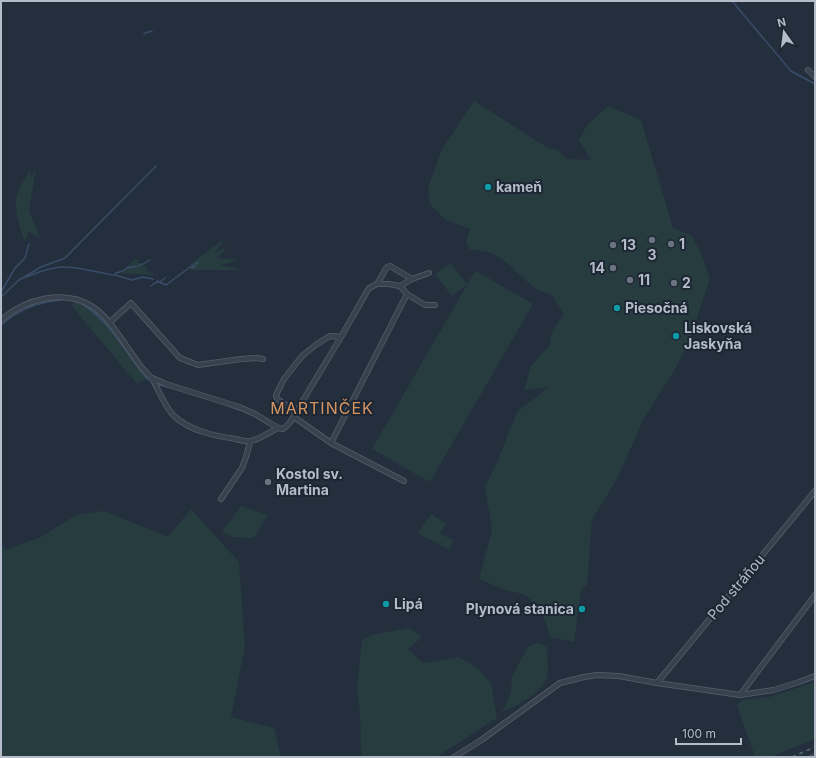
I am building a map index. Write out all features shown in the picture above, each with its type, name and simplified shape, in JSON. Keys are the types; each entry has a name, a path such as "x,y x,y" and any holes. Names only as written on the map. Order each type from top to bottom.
{"street":[{"path":"808,70 815,76"},
{"path":"377,284 390,266 412,279"},
{"path":"400,286 412,279 429,273"},
{"path":"152,378 166,384 239,407 255,414 278,428 283,429 294,417 369,288 377,284 400,286 407,294 425,305 435,305"},
{"path":"331,442 407,294"},
{"path":"1,320 24,306 43,299 58,297 72,298 82,301 94,308 109,323 143,369 152,378 172,415 179,421 187,426 214,435 250,442 278,428"},
{"path":"109,323 131,303 180,358 186,361 198,365 241,359 262,359"},
{"path":"296,412 277,399 276,395 284,379 302,356 317,344 330,336 341,337"},
{"path":"294,417 331,442 404,481"},
{"path":"221,499 242,468 250,442"},
{"name":"Pod stráňou","path":"657,683 815,491"},
{"path":"740,695 815,595"},
{"path":"454,757 480,742 560,683 597,675 619,676 740,695 774,690 815,676"}],"green space":[{"path":"474,101 548,148 558,150 566,159 591,160 579,140 587,125 608,106 641,120 673,228 692,236 702,256 710,278 691,336 678,364 643,420 618,477 592,520 587,584 581,590 574,642 550,637 540,608 524,594 508,591 479,579 492,530 485,487 497,462 517,412 549,387 524,390 531,366 550,345 552,331 564,314 552,295 529,283 496,255 469,249 466,242 470,229 446,220 430,204 428,188 441,151"},
{"path":"36,168 29,211 40,238 29,232 25,242 17,217 16,198 19,189 30,170 31,177"},
{"path":"225,238 215,253 228,246 217,258 239,260 220,265 243,270 188,270 196,266 189,265"},
{"path":"137,257 136,260 139,260 138,263 143,263 143,266 147,267 146,271 155,275 120,273 125,270"},
{"path":"451,263 467,284 476,271 533,304 430,482 372,449 467,285 452,296 435,274"},
{"path":"78,301 91,309 109,326 147,378 137,384 71,305"},
{"path":"241,506 268,515 253,538 231,537 222,531"},
{"path":"191,509 239,562 245,646 231,717 274,728 281,757 1,757 1,541 5,550 41,537 76,515 104,511 168,537"},
{"path":"431,514 446,524 440,534 454,540 449,550 418,533"},
{"path":"410,628 422,637 408,649 423,663 459,657 478,669 491,683 497,718 436,757 362,757 360,713 357,689 362,640 371,635"},
{"path":"538,643 547,647 548,669 545,682 536,693 529,698 502,712 511,693 512,677 520,661 529,646"},
{"path":"815,682 815,739 770,757 755,757 737,705 742,700 769,697"}],"waterway":[{"path":"732,1 791,71 815,84"},
{"path":"144,34 152,31"},
{"path":"1,297 19,280 41,267 65,258 156,166"},
{"path":"1,292 15,268 25,258 29,244"},
{"path":"115,275 128,267 134,267 150,260"},
{"path":"157,281 166,285 190,267 193,268 192,265 195,267 196,263 198,263"},
{"path":"23,278 47,269 68,267 115,275 132,280 143,277 153,279"},
{"path":"161,281 165,278"},
{"path":"151,286 158,281"},
{"path":"1,325 14,315 29,308 61,300"},
{"path":"82,304 92,311 110,329 148,380"},
{"path":"157,384 167,387"},
{"path":"226,405 239,410"}],"railway":[{"path":"792,757 815,747"}],"place":[{"name":"kameň","path":"488,187"},
{"name":"3","path":"652,240"},
{"name":"1","path":"671,244"},
{"name":"13","path":"613,245"},
{"name":"14","path":"613,268"},
{"name":"11","path":"630,280"},
{"name":"2","path":"674,283"},
{"name":"Piesočná","path":"617,308"},
{"name":"Liskovská Jaskyňa","path":"676,336"},
{"name":"Kostol sv. Martina","path":"268,482"},
{"name":"Lipá","path":"386,604"},
{"name":"Plynová stanica","path":"582,609"}],"district":[{"name":"MARTINČEK","path":"322,408"}]}
